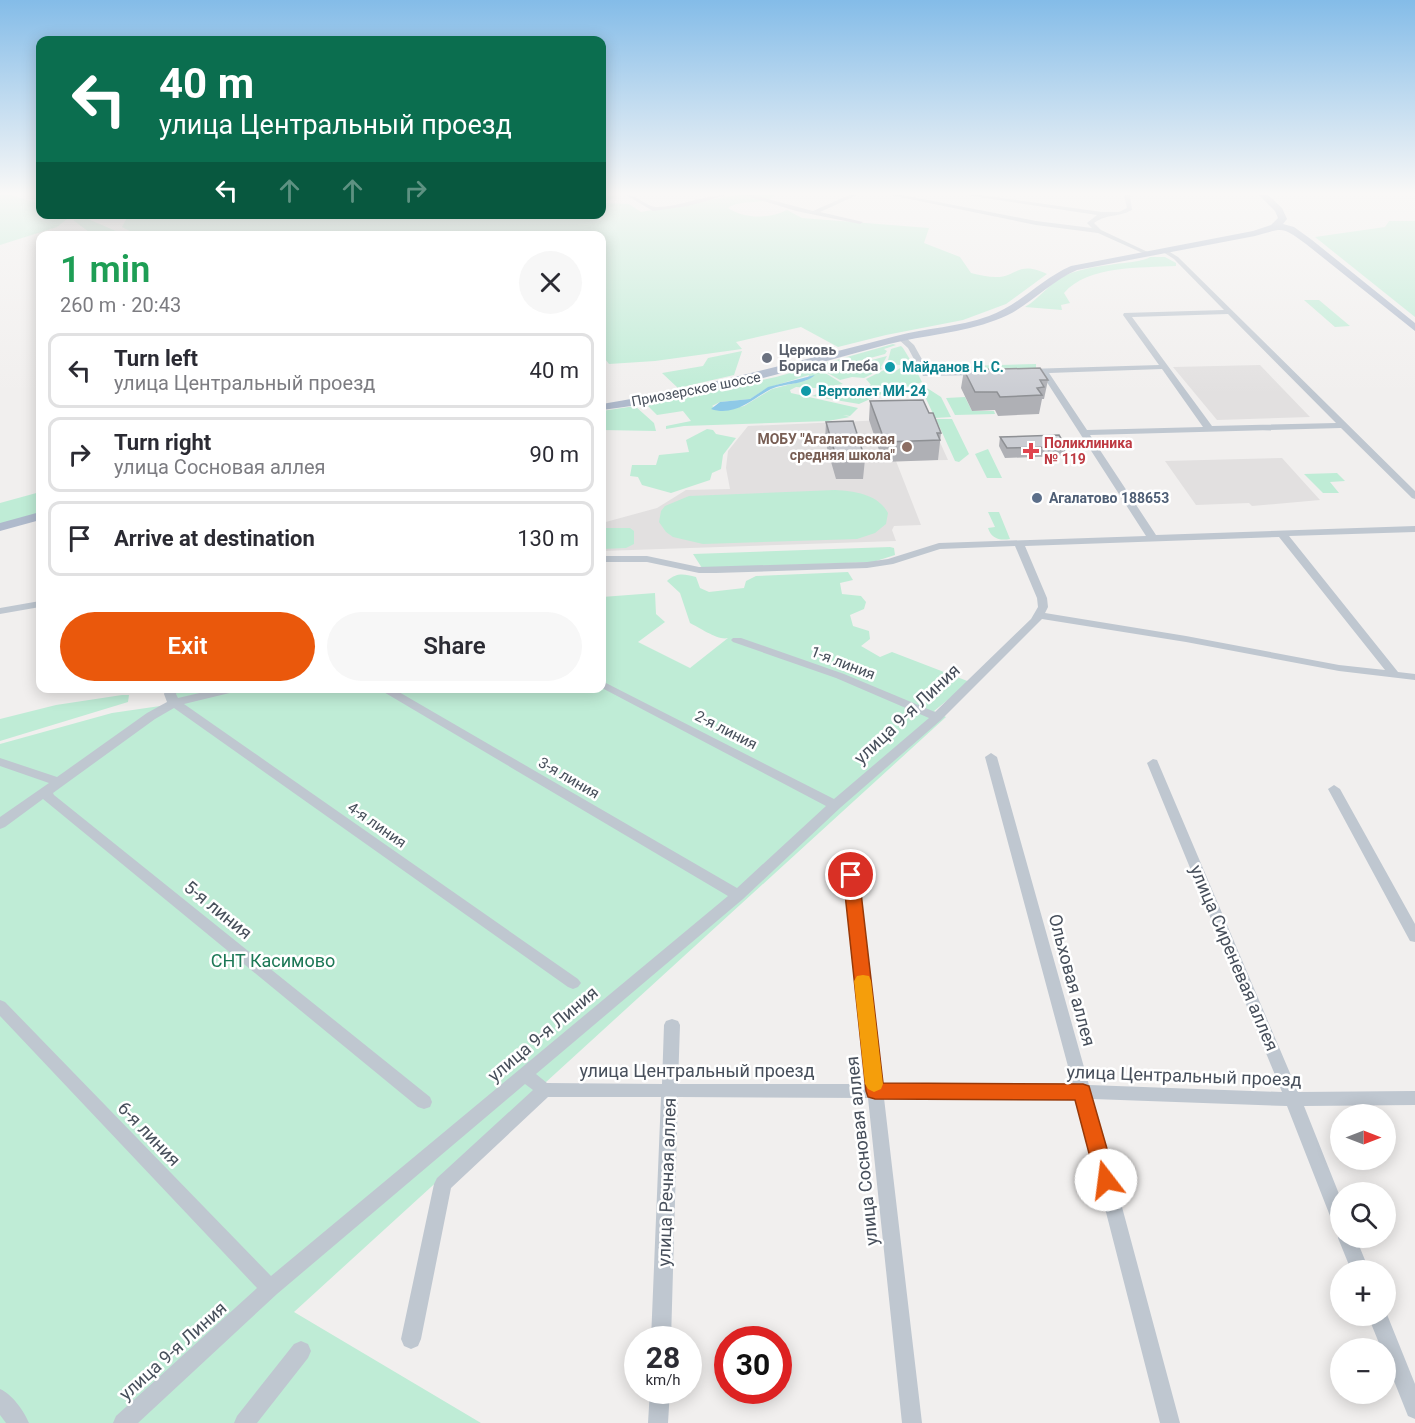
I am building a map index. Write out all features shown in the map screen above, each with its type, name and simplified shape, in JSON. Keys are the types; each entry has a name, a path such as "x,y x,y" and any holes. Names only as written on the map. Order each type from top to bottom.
{"main road":[{"name":"Приозерское шоссе","path":"606,406 749,379 901,338 996,317 1018,305 1056,274 1107,261"},
{"path":"1332,261 1415,328"},
{"path":"0,527 36,517"}],"street":[{"path":"1179,261 1415,496"},
{"path":"1209,429 1128,315 1230,312"},
{"path":"901,338 911,347 926,374 992,372"},
{"path":"1014,372 1164,367"},
{"path":"1044,371 1153,539"},
{"path":"1083,433 1344,425"},
{"path":"606,558 647,559 699,570 867,565 889,562 939,546 1415,529"},
{"path":"1282,534 1395,675"},
{"path":"1019,543 1042,598 1043,607 1039,615 1186,639 1285,659 1415,677"},
{"path":"0,611 36,605"},
{"name":"улица 9-я Линия","path":"123,1423 270,1288 738,895 835,805 937,717 1039,615"},
{"name":"1-я линия","path":"737,640 840,676 937,717"},
{"name":"2-я линия","path":"606,686 835,805"},
{"path":"170,693 174,703"},
{"path":"0,824 46,792 57,780 151,716 174,703 217,693"},
{"name":"3-я линия","path":"392,693 738,895"},
{"name":"4-я линия","path":"174,703 573,983"},
{"name":"Ольховая аллея","path":"991,756 1170,1423"},
{"path":"0,762 57,780"},
{"name":"улица Сиреневая аллея","path":"1153,763 1330,1193"},
{"path":"1334,789 1415,937"},
{"name":"5-я линия","path":"46,792 50,798 424,1102"},
{"name":"улица Сосновая аллея","path":"851,875 912,1423"},
{"name":"6-я линия","path":"0,1006 270,1288"},
{"name":"улица Речная аллея","path":"662,1326 672,1025"},
{"path":"411,1339 443,1184 544,1090 525,1075"},
{"name":"улица Центральный проезд","path":"544,1090 1083,1092 1293,1099 1415,1098"},
{"path":"1382,1326 1415,1409"},
{"path":"244,1423 301,1351"},
{"path":"0,1399 19,1423"},
{"path":"658,1423 659,1404"}],"shaded area":[{"path":"1260,365 1310,417 1217,420 1173,367"},
{"path":"929,418 948,460 896,461 921,525 894,526 892,530 896,541 606,551 606,522 657,508 686,490 730,489 726,468 728,451 748,426"},
{"path":"1282,458 1320,500 1252,506 1249,503 1196,505 1165,461"}],"green space":[{"path":"606,261 963,261 971,273 987,276 1003,276 1024,269 1047,274 1006,304 963,320 838,347 801,327 736,342 742,349 655,361 609,364 606,360"},
{"path":"1134,261 1176,263 1176,266 1132,268 1087,277 1064,293 1070,303 1061,305 1062,310 1025,307 1057,280 1085,269"},
{"path":"1346,261 1415,261 1415,317"},
{"path":"1304,300 1319,300 1350,326 1335,327"},
{"path":"896,345 884,349 887,351 885,354 822,371 843,384 815,388 796,387 790,390 791,393 858,408 850,416 843,415 850,417 828,421 684,426 666,429 666,426 691,421 683,411 657,415 646,404 776,377","holes":["809,375 807,380 772,389 744,406 721,411 712,406 720,402 750,399 767,388"]},
{"path":"901,346 914,366 887,364 891,349"},
{"path":"742,351 734,375 678,388 662,373 703,366 708,358"},
{"path":"887,356 882,369 864,378 852,377 840,380 826,372"},
{"path":"1036,364 1036,369 938,373 931,372 927,367"},
{"path":"900,368 915,368 922,382 909,387 902,385 859,404 812,396 817,394 818,390 834,386 867,388 871,385 866,379 884,370 894,372"},
{"path":"927,388 941,397 951,417 935,418 922,390"},
{"path":"965,397 972,411 994,411 995,414 955,415 946,398"},
{"path":"635,406 654,423 656,431 606,430 606,410"},
{"path":"936,419 952,419 969,454 959,462 955,461"},
{"path":"707,429 713,430 716,434 736,438 723,455 721,469 712,473 710,480 671,493 642,485 638,477 630,476 632,465 656,465 659,455 689,452 686,440"},
{"path":"988,449 1002,478 987,478 975,454"},
{"path":"1337,473 1345,481 1330,482 1339,493 1323,493 1304,474"},
{"path":"835,490 865,495 878,502 888,513 886,524 875,533 857,539 703,544 673,537 659,522 661,511 665,506 689,496"},
{"path":"36,493 36,514 0,524 0,503"},
{"path":"988,512 999,512 1010,539 1002,540 991,534 988,528 995,527"},
{"path":"606,528 630,528 634,531 634,544 626,548 606,549"},
{"path":"894,548 895,555 873,562 702,568 693,554"},
{"name":"СНТ Касимово","path":"848,572 853,580 840,583 842,594 861,596 866,602 864,609 850,615 853,626 869,631 870,639 861,646 880,657 892,652 970,682 934,711 946,717 294,1312 481,1423 0,1423 0,744 112,713 167,705 174,693 606,693 606,597 655,593 656,614 665,622 638,642 690,668 728,638 715,636 690,623 680,593 667,581 681,574 696,577 700,588 709,592 744,588 746,581 756,576"},
{"path":"129,695 128,702 0,741 0,719 56,705"}],"water":[{"path":"815,375 805,381 771,389 736,409 720,411 711,409 720,402 750,399 768,387"}],"building":[{"path":"1040,368 1048,380 1040,380 1044,387 1037,388 1042,395 1000,397 997,392 975,392 964,370"},
{"path":"923,400 929,413 933,413 941,433 937,433 940,440 885,442 870,401"},
{"path":"853,421 865,459 837,460 826,422"},
{"path":"1059,435 1066,447 1007,448 1000,437"}],"slow traffic":[{"path":"863,981 874,1084"}],"place":[{"name":"Церковь Бориса и Глеба","path":"767,358"},
{"name":"Майданов Н. С.","path":"890,367"},
{"name":"Вертолет МИ-24","path":"806,391"},
{"name":"МОБУ \"Агалатовская средняя школа\"","path":"907,447"},
{"name":"Поликлиника № 119","path":"1031,451"},
{"name":"Агалатово 188653","path":"1037,498"}],"route":[{"path":"851,875 875,1091 1083,1092 1106,1180"}]}
